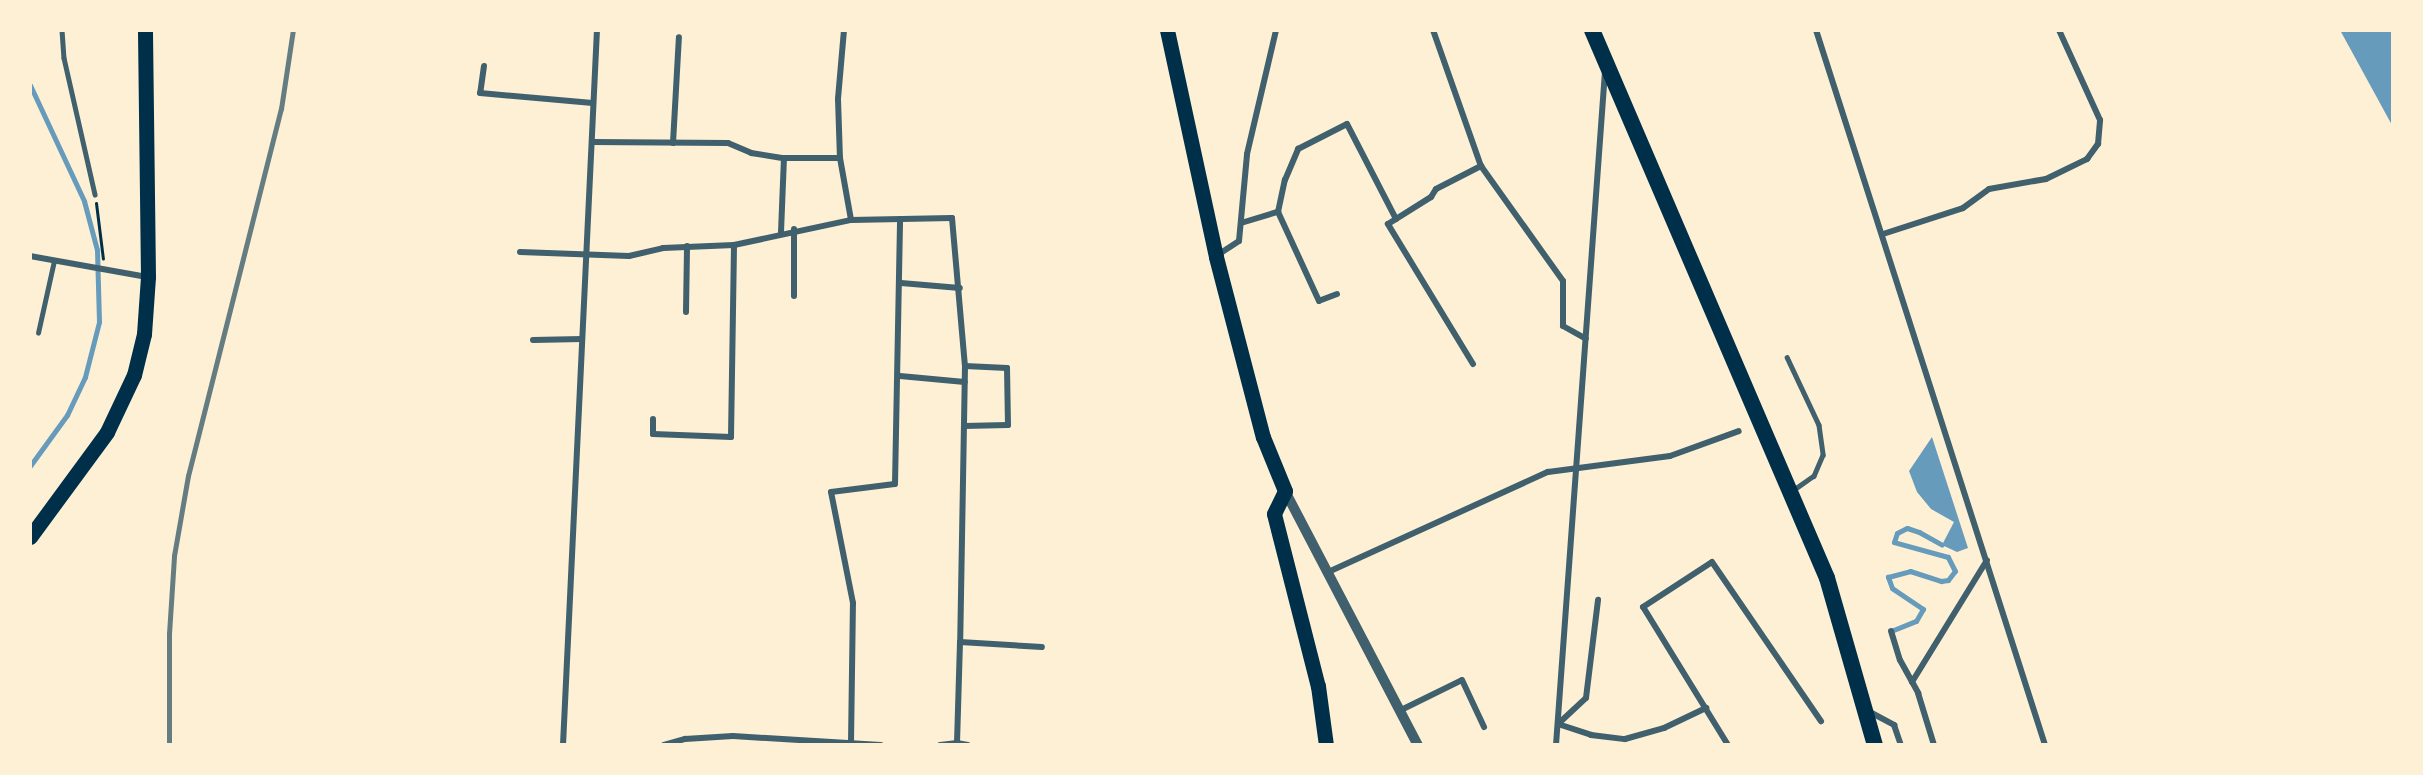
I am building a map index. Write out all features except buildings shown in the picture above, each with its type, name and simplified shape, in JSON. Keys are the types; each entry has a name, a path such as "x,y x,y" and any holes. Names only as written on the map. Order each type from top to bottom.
{"highway":[{"path":"1592,30 1827,578 1875,745"}],"main road":[{"path":"30,537 88,462 123,402 134,375 144,334 148,278 145,30"},
{"path":"1167,30 1216,257 1263,437 1285,491 1274,514 1318,686 1326,745"}],"street":[{"path":"563,745 597,30"},
{"path":"844,30 838,99 840,158 851,220"},
{"path":"1216,257 1239,241 1247,154 1276,30"},
{"path":"1433,30 1481,166 1563,281 1563,326 1586,339"},
{"path":"1816,30 2045,745"},
{"path":"1883,234 1963,208 1989,189 2046,179 2088,159 2098,144 2100,120 2059,30"},
{"path":"673,143 679,37"},
{"path":"1556,745 1605,62"},
{"path":"484,66 480,93 593,103"},
{"path":"1337,294 1319,301 1278,212 1284,180 1298,149 1347,124 1396,219"},
{"path":"592,142 728,143 751,153 784,158 840,158"},
{"path":"781,232 784,158"},
{"path":"1473,364 1388,224 1431,197 1436,189 1481,166"},
{"path":"1241,223 1278,212"},
{"path":"520,252 586,257 629,256 687,246 734,245 781,232 851,220 952,218 960,288 965,366 957,742"},
{"path":"851,743 853,603 831,492 895,483 900,376 900,219"},
{"path":"794,230 794,296"},
{"path":"653,419 653,434 731,437 734,245"},
{"path":"686,312 687,246"},
{"path":"30,256 148,278"},
{"path":"901,284 960,288"},
{"path":"533,340 582,339"},
{"path":"964,426 1008,425 1007,368 965,366"},
{"path":"900,376 965,382"},
{"path":"1326,573 1548,472 1670,456 1739,430"},
{"path":"1285,491 1418,745"},
{"path":"1912,682 1987,560"},
{"path":"1728,745 1643,606 1712,562 1821,721"},
{"path":"1558,724 1586,698 1598,600"},
{"path":"1891,631 1934,745"},
{"path":"960,642 1042,647"},
{"path":"1399,711 1462,680 1484,727"},
{"path":"1558,724 1591,735 1625,739 1664,728 1706,708"},
{"path":"1864,708 1894,725 1901,745"},
{"path":"664,745 685,739 733,736 881,745"},
{"path":"939,745 957,742 968,745"}],"lane":[{"path":"62,30 64,58 95,195"},
{"path":"38,333 54,261"},
{"path":"1787,357 1819,425 1823,455 1814,476 1790,493"}],"path":[{"path":"95,195 103,270"}],"water":[{"path":"2340,30 2393,30 2393,127"},
{"path":"1932,437 1968,548 1957,552 1942,545 1954,522 1931,509 1917,492 1909,471"}],"waterway":[{"path":"30,85 84,201 97,250 99,322 85,377 67,415 30,466"},
{"path":"1891,631 1916,621 1923,609 1892,588 1888,577 1910,571 1941,581 1948,580 1955,571 1948,557 1894,542 1897,533 1907,528 1942,545"}],"railway":[{"path":"169,745 169,634 174,556 188,476 281,109 293,30"}]}
